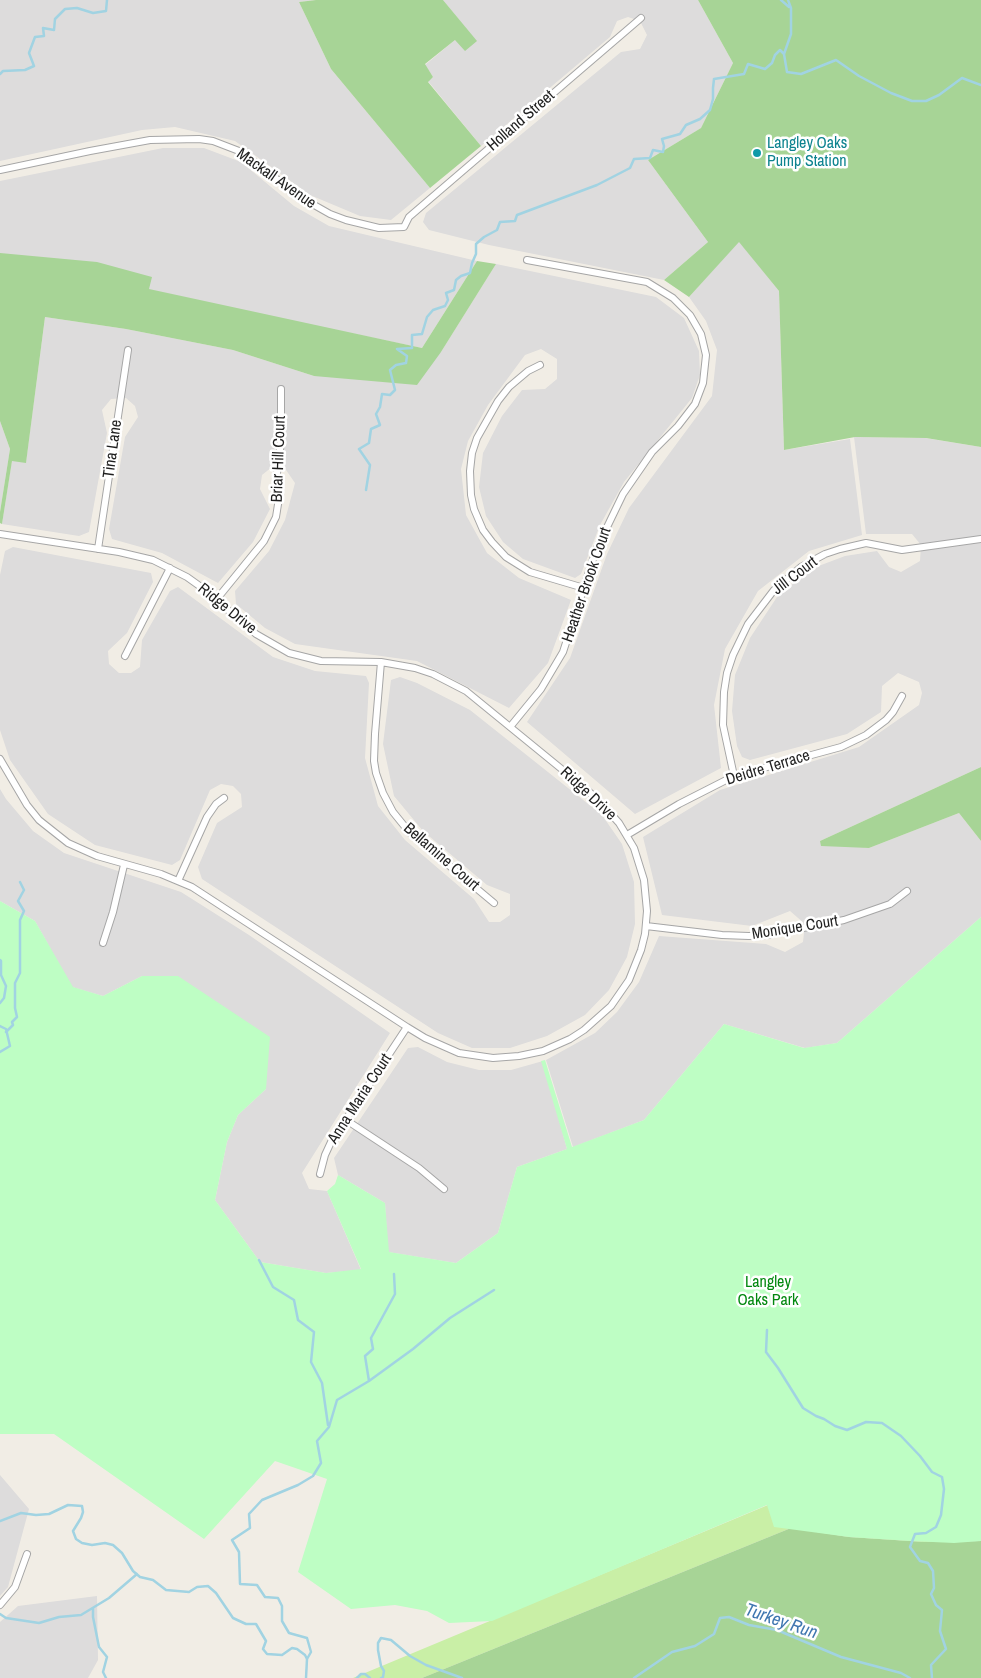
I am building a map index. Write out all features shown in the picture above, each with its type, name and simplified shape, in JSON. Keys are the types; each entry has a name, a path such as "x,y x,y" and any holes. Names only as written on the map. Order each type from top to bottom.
{"street":[{"name":"Holland Street","path":"404,226 409,217 641,18"},
{"name":"Mackall Avenue","path":"0,170 150,140 199,139 213,141 239,151 300,197 330,214 379,228 404,226"},
{"name":"Heather Brook Court","path":"510,727 534,699 559,662 570,635 598,544 623,494 652,452 691,410 700,392 706,354 701,334 694,321 680,304 647,282 526,260"},
{"name":"Tina Lane","path":"98,549 128,350"},
{"path":"540,365 528,371 509,387 494,407 477,438 472,453 470,471 471,495 474,509 483,530 506,557 530,572 584,588"},
{"name":"Briar Hill Court","path":"216,600 264,541 276,517 279,498 276,481 281,442 281,389"},
{"name":"Ridge Drive","path":"0,534 141,556 170,568 194,582 256,634 289,653 321,661 381,662 415,668 449,681 466,690 600,802 613,815 627,835 640,865 644,880 646,926 641,950 636,965 621,993 598,1019 584,1030 553,1047 519,1056 493,1058 459,1053 407,1027 192,887 83,851 54,833 39,820 27,805 0,759"},
{"name":"Jill Court","path":"734,776 724,725 724,692 727,673 733,655 748,624 778,586 801,567 825,554 840,549 866,543 902,550 981,539"},
{"path":"125,656 170,568"},
{"name":"Bellamine Court","path":"381,662 374,761 376,774 383,793 393,812 410,833 494,903"},
{"name":"Deidre Terrace","path":"627,835 679,804 734,776 841,747 866,735 886,720 902,696"},
{"path":"178,881 207,817 213,808 224,798"},
{"path":"103,943 113,912 124,865"},
{"name":"Monique Court","path":"646,926 722,935 767,935 844,920 890,904 907,891"},
{"name":"Anna Maria Court","path":"320,1174 331,1142 407,1027"},
{"path":"346,1120 419,1168 444,1189"},
{"path":"0,1605 15,1587 27,1554"}],"shaded area":[{"path":"0,0 316,0 299,2 331,69 430,188 391,220 360,216 310,195 235,141 175,127 142,130 0,161"},
{"path":"443,0 698,0 733,63 701,128 648,160 708,242 664,280 489,245 429,230 423,222 426,213 621,52 640,49 647,35 640,21 628,17 617,21 610,37 481,146 428,81 433,77 425,65 455,40 476,41"},
{"path":"163,148 204,148 241,162 294,206 329,226 477,261 422,348 0,260 0,181"},
{"path":"739,241 779,291 784,450 850,439 862,535 809,551 758,591 725,649 714,705 721,768 635,814 527,722 570,658 607,554 629,508 712,396 717,350 706,321 689,297"},
{"path":"496,264 656,297 684,318 699,351 700,375 692,398 624,482 600,525 581,574 575,578 523,559 503,542 486,516 479,487 483,453 502,416 522,390 545,389 557,379 557,359 541,349 525,355 488,405 468,441 461,469 466,515 487,553 519,578 571,600 548,663 509,708 417,661 295,644 265,628 236,604 235,591 269,551 285,520 295,483 284,467 272,467 262,475 260,489 270,509 253,542 218,583 162,553 112,539 109,529 125,437 138,417 135,406 126,398 111,399 102,410 107,433 89,532 79,536 2,524 12,460 26,462 45,317 126,329 233,350 314,376 441,352"},
{"path":"0,421 10,449 0,512"},
{"path":"854,437 925,438 981,447 981,767 820,841 869,848 959,813 981,841 981,917 837,1043 805,1048 724,1024 644,1120 573,1147 546,1060 595,1033 617,1012 639,982 659,936 766,944 785,952 803,942 805,924 790,911 752,926 662,915 643,837 720,790 859,747 919,705 922,693 919,682 898,673 882,686 881,712 847,734 750,760 742,757 737,746 732,711 735,675 750,638 779,594 816,567 845,556 877,551 889,567 901,572 920,561 921,545 912,534 866,534"},
{"path":"13,547 151,573 153,582 127,633 108,651 109,664 119,673 131,673 140,667 142,640 170,591 178,587 273,657 315,671 366,676 369,683 365,758 378,806 405,840 474,899 489,922 500,922 510,915 510,894 487,885 423,831 394,796 383,744 391,680 400,677 417,683 470,710 602,815 622,844 634,882 635,924 627,957 609,990 585,1015 547,1036 510,1048 472,1048 438,1033 202,879 198,867 217,823 242,807 241,794 233,786 221,784 210,790 180,860 172,865 95,845 48,814 10,760 0,730 0,575 5,551"},
{"path":"0,789 33,831 64,853 181,892 249,935 390,1033 302,1173 309,1189 327,1191 361,1270 326,1273 260,1262 215,1200 227,1142 238,1115 266,1089 142,976 103,996 72,987 35,921 0,901"},
{"path":"418,1047 447,1062 479,1070 511,1070 543,1061 567,1149 517,1167 498,1233 456,1263 388,1252 385,1203 338,1175 334,1158 408,1048"},
{"path":"0,1475 29,1509 8,1587 0,1596"},
{"path":"97,1596 98,1660 88,1678 0,1678 0,1622 18,1606"}],"green space":[{"path":"316,0 443,0 477,41 465,51 455,40 425,64 433,77 428,82 481,146 430,188 331,69 299,2"},
{"path":"698,0 981,0 981,447 926,438 855,437 784,450 779,291 739,242 689,297 664,280 708,242 648,160 701,128 733,63"},
{"path":"0,253 97,262 152,277 149,289 422,348 477,261 496,264 441,352 417,385 314,376 233,350 126,329 45,317 26,463 12,461 2,524 0,523 0,512 10,449 0,421"},
{"path":"981,767 981,841 959,813 869,848 821,846 820,841"},
{"name":"Langley Oaks Park","path":"0,901 35,921 73,987 103,996 142,976 178,976 270,1037 266,1089 238,1115 227,1142 215,1200 260,1262 326,1273 361,1269 327,1191 335,1184 338,1175 385,1203 389,1252 456,1263 498,1233 517,1167 567,1149 541,1061 545,1060 572,1147 644,1120 724,1024 804,1048 837,1043 981,917 981,1541 954,1543 849,1537 774,1527 767,1505 492,1621 449,1623 427,1611 395,1605 351,1609 298,1572 327,1479 275,1461 204,1539 54,1434 0,1434"},
{"path":"768,1505 981,1541 925,1542 849,1537 791,1528 422,1678 353,1678"},
{"path":"791,1528 849,1537 925,1542 981,1541 981,1678 422,1678"}],"waterway":[{"path":"0,74 3,71 25,70 34,66 29,53 35,37 44,36 43,28 54,30 55,19 65,9 77,8 93,13 106,11 107,0"},
{"path":"781,0 789,7"},
{"path":"788,0 791,8 791,34 784,54 787,72 801,74 836,60 859,76 891,93 912,101 926,101 939,95 962,78 981,85"},
{"path":"366,490 370,465 359,449 369,443 371,429 380,425 376,414 380,407 382,394 390,395 395,390 390,370 396,365 406,363 407,356 397,349 412,348 412,335 422,334 427,317 433,310 445,306 448,300 446,293 454,290 456,280 470,273 476,254 476,244 497,230 500,222 515,221 517,215 597,185 630,168 634,159 650,158 653,150 663,152 662,139 680,134 686,125 700,119 710,110 713,99 714,79 744,74 748,64 765,69 772,63 775,55 780,50 784,54"},
{"path":"6,1032 13,1025 12,1022 17,1017 15,983 20,973 20,920 24,911 18,901 24,890 20,882"},
{"path":"0,960 1,975 6,986 4,998 0,1003"},
{"path":"0,1026 6,1029 10,1046 0,1052"},
{"path":"259,1260 273,1287 294,1300 298,1320 314,1332 311,1362 322,1383 328,1425"},
{"path":"369,1381 365,1356 373,1349 371,1338 395,1294 394,1274"},
{"path":"307,1659 311,1652 307,1638 289,1633 282,1621 282,1606 278,1598 265,1597 257,1585 240,1584 239,1552 232,1540 250,1528 249,1514 262,1500 298,1485 313,1476 321,1463 317,1441 329,1427 337,1400 369,1381 413,1349 450,1318 494,1290"},
{"path":"767,1330 766,1352 803,1408 835,1426 847,1430 866,1422 882,1423 901,1436 932,1472 942,1477 944,1489 941,1515 936,1527 926,1533 915,1534 910,1547 920,1561 928,1563 933,1571 934,1588 931,1594 936,1605 942,1610 940,1631 946,1649 931,1665 932,1678"},
{"name":"Turkey Run","path":"0,1521 21,1513 49,1514 68,1505 82,1506 81,1518 73,1531 76,1539 82,1543 92,1545 105,1543 113,1545 122,1553 133,1571 140,1577 153,1580 166,1590 189,1592 197,1587 208,1586 216,1593 233,1618 246,1624 256,1624 266,1641 263,1649 267,1654 282,1655 292,1648 305,1655 307,1659 306,1678"},
{"path":"0,1614 6,1618 39,1623 59,1617 81,1615 109,1598 137,1574"},
{"path":"93,1608 99,1647 107,1657 103,1672 106,1678"},
{"name":"Turkey Run","path":"634,1678 672,1652 695,1646 714,1634 720,1618 729,1617 749,1625 777,1630 841,1657 901,1673 910,1678"},
{"name":"Turkey Run","path":"381,1678 384,1671 381,1666 378,1650 378,1643 381,1638 391,1640 410,1656 426,1665 462,1678"},
{"name":"Turkey Run","path":"357,1678 361,1674 365,1674 370,1678"}],"place":[{"name":"Langley Oaks Pump Station","path":"757,153"}]}
